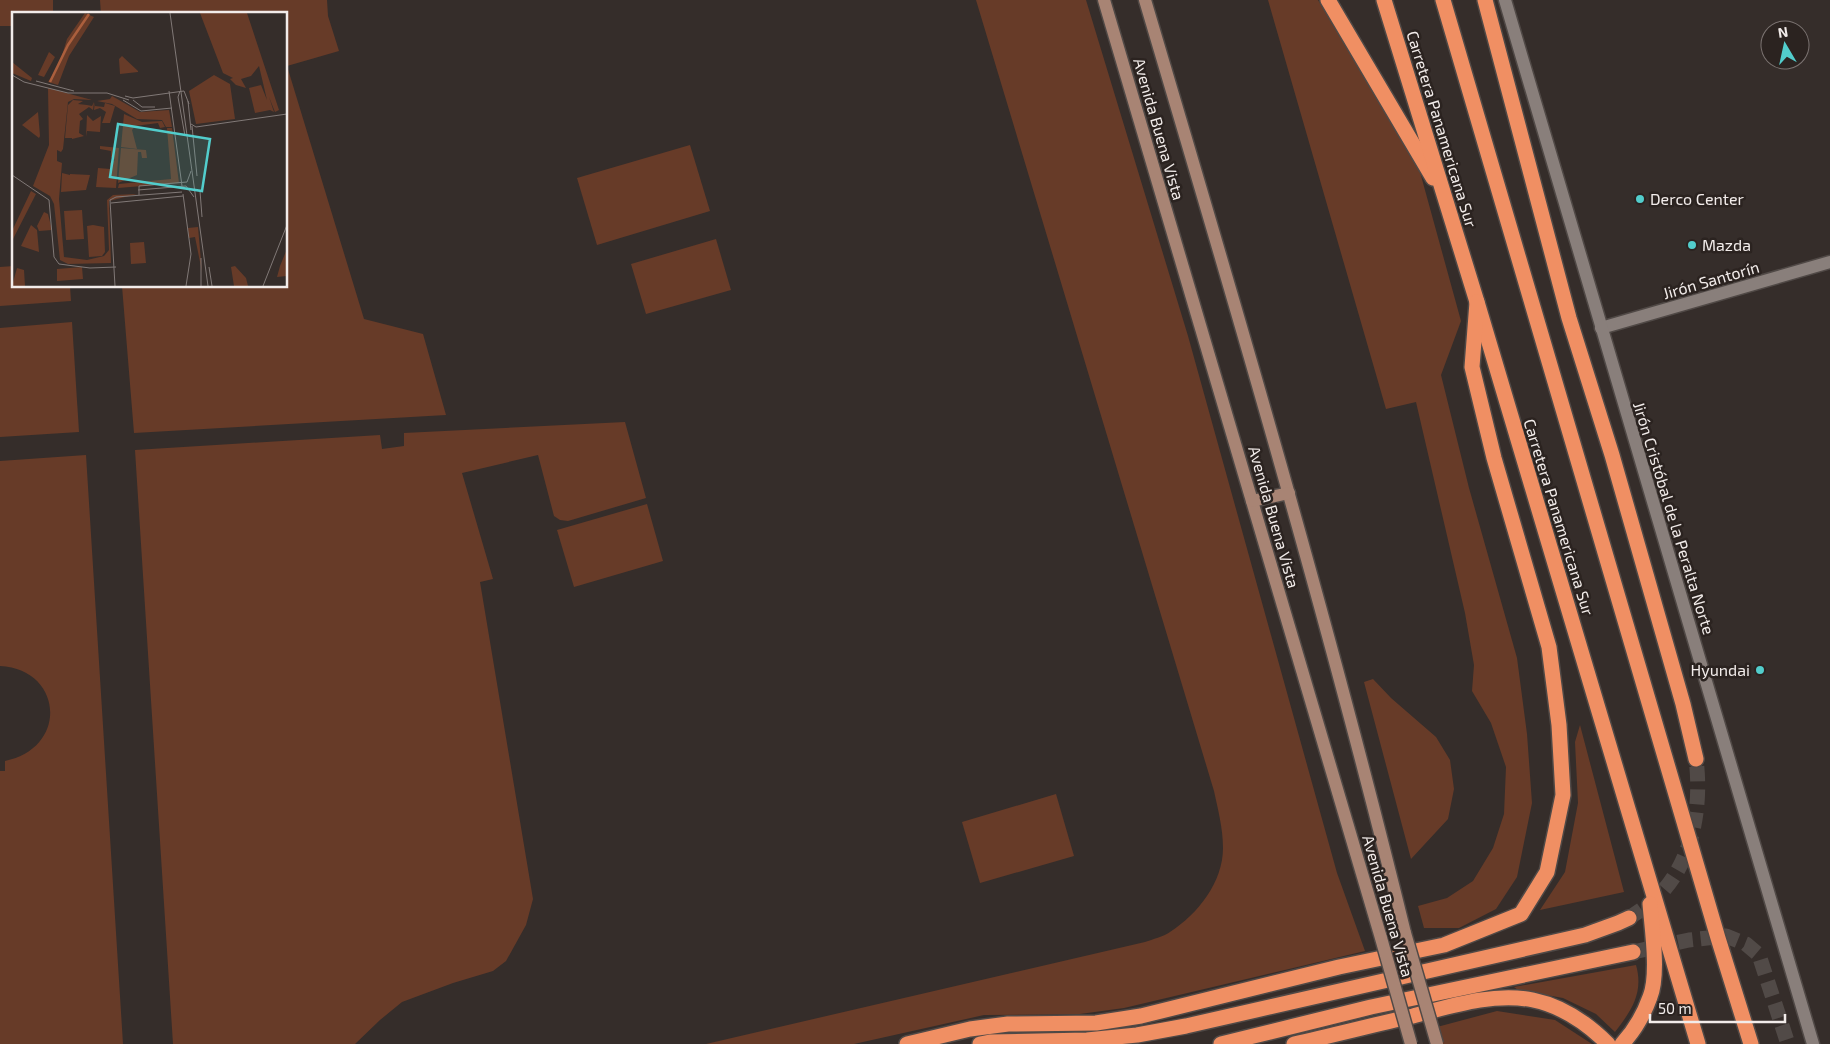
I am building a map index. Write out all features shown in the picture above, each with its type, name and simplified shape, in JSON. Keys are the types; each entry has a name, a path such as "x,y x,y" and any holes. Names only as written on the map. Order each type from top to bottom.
{"highway":[{"path":"1328,0 1444,196"},
{"name":"Carretera Panamericana Sur","path":"1384,0 1698,1044"},
{"name":"Carretera Panamericana Sur","path":"1444,0 1687,835 1751,1044"},
{"path":"1485,0 1569,318 1612,455 1683,704 1696,759"},
{"path":"907,1044 980,1027 1008,1024 1096,1022 1141,1016 1339,966 1444,945 1521,914 1547,872 1563,795 1559,726 1549,647 1494,458 1472,368 1476,302"},
{"path":"1621,786 1650,900 1654,976 1651,996 1636,1024 1622,1044"},
{"path":"980,1044 990,1042 1087,1040 1137,1035 1186,1026 1578,937 1604,929 1629,918"},
{"path":"1221,1044 1371,1007 1633,952"},
{"path":"1294,1044 1458,1005 1506,998 1532,1000 1560,1008 1586,1025 1608,1044"}],"main road":[{"name":"Avenida Buena Vista","path":"1104,0 1411,1044"},
{"name":"Avenida Buena Vista","path":"1145,0 1289,492 1349,711 1406,933 1438,1044"},
{"path":"1252,501 1289,492"}],"street":[{"name":"Jirón Cristóbal de la Peralta Norte","path":"1505,0 1813,1044"},
{"name":"Jirón Santorín","path":"1601,328 1830,262"}],"shaded area":[{"path":"0,0 53,0 53,12 12,12 12,26 0,26"},
{"path":"100,0 327,0 328,16 339,51 288,66 288,12 101,12"},
{"path":"976,0 1086,0 1188,336 1337,873 1365,951 1124,1008 1080,1014 984,1015 854,1044 706,1044 1158,938 1167,934 1190,916 1207,896 1219,873 1223,848 1220,819 1214,791"},
{"path":"1268,0 1318,0 1420,172 1461,321 1441,375 1469,488 1517,658 1527,734 1532,803 1517,877 1496,909 1459,928 1424,928 1418,906 1447,898 1473,881 1493,848 1504,814 1506,767 1491,723 1472,691 1474,665 1465,613 1416,402 1386,409"},
{"path":"288,69 364,319 423,334 446,415 134,433 122,288 288,288"},
{"path":"690,145 710,211 597,245 577,178"},
{"path":"716,239 731,290 646,314 631,264"},
{"path":"12,266 12,288 70,288 71,301 0,306 0,267"},
{"path":"72,322 79,432 0,437 0,328"},
{"path":"625,422 646,498 568,521 560,520 554,516 538,455 462,473 493,579 480,582 533,899 526,925 506,961 493,971 453,983 402,1002 355,1044 173,1044 135,450 380,435 382,449 404,446 404,433"},
{"path":"86,455 123,1044 0,1044 0,771 5,771 5,761 26,753 40,741 48,726 50,710 46,694 36,680 21,670 0,666 0,461"},
{"path":"647,504 663,561 574,587 557,530"},
{"path":"1373,679 1391,698 1436,737 1450,760 1454,789 1448,819 1411,859 1364,682"},
{"path":"1580,725 1624,892 1540,910 1565,872 1578,803 1575,742"},
{"path":"1056,794 1074,856 980,883 962,822"},
{"path":"1636,965 1638,975 1637,993 1631,1009 1615,1032 1596,1014 1563,998 1518,990 1514,987"},
{"path":"1497,1011 1555,1020 1592,1044 1443,1044 1437,1027"}],"tunnel":[{"path":"1629,918 1654,900 1669,883 1687,851 1696,814 1698,796 1696,759"},
{"path":"1633,952 1689,940 1726,936 1746,944 1759,955 1788,1044"}],"place":[{"name":"Derco Center","path":"1640,199"},
{"name":"Mazda","path":"1692,245"},
{"name":"Hyundai","path":"1760,670"}]}
